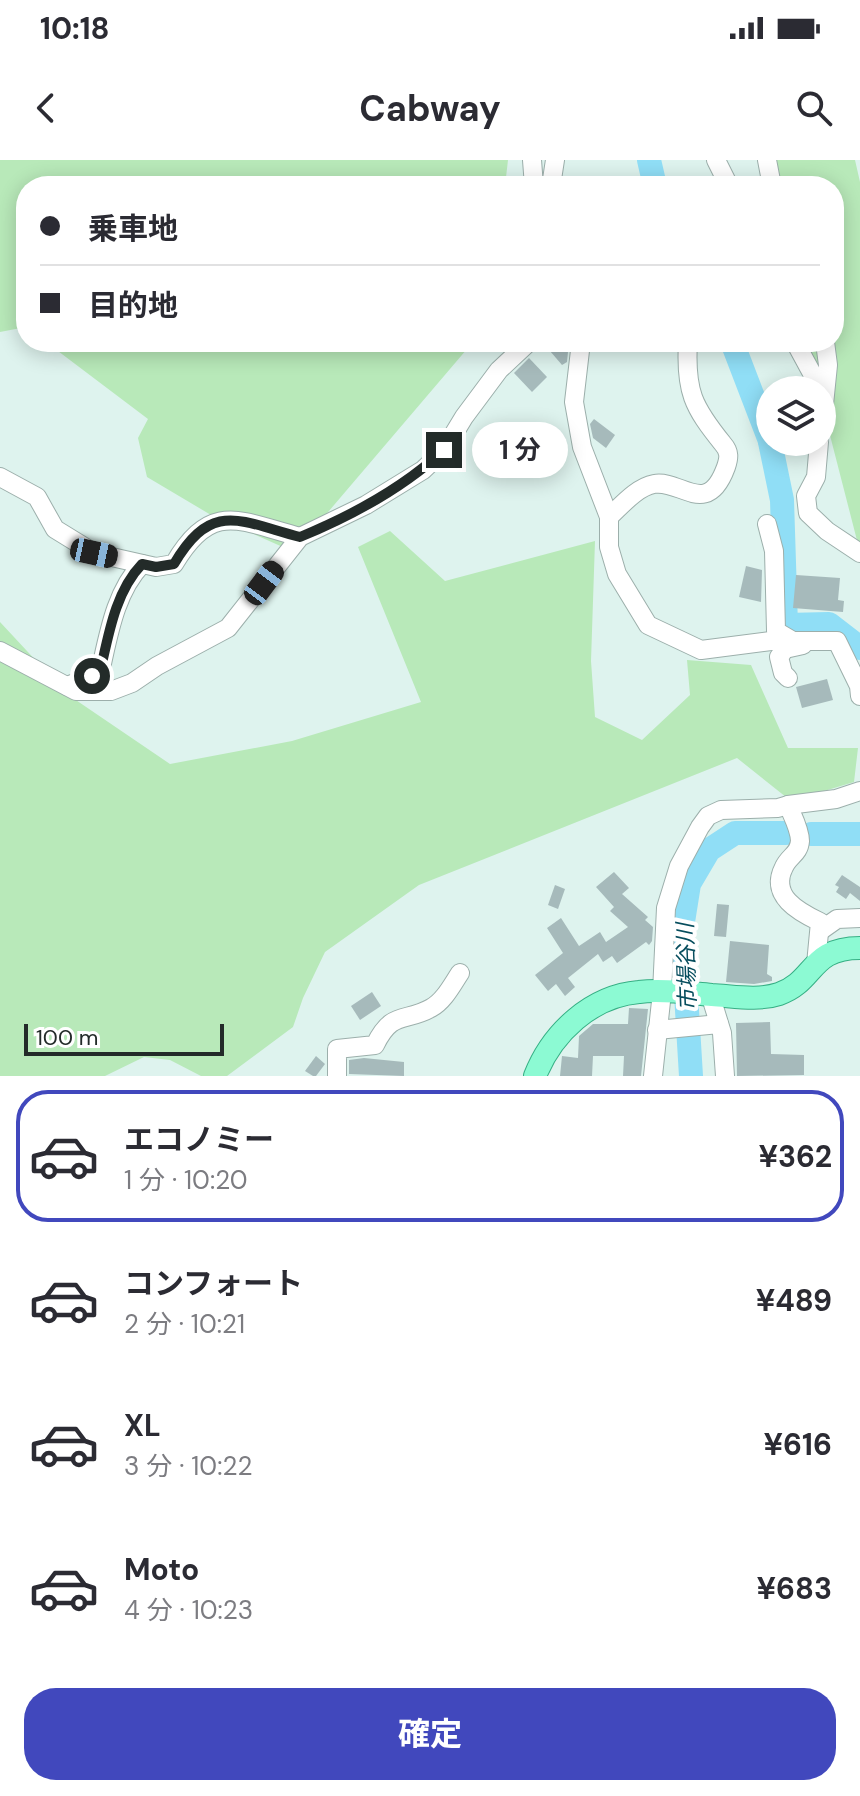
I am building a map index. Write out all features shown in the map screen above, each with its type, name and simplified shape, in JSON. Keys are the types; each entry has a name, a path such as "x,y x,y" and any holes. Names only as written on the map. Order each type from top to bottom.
{"main road":[{"path":"535,1076 559,1035 581,1014 608,1000 638,992 754,998 778,995 793,987 826,954 845,948 860,948"}],"street":[{"path":"0,651 76,691 111,691 132,683 228,628 300,537 366,505 423,470 444,450 499,370 518,352"},
{"path":"580,352 574,402 582,447 609,517 609,547 617,574 648,625 701,650 771,641 837,641 860,685 860,696"},
{"path":"609,517 644,487 655,483 671,485 689,494 701,494 712,488 722,476 729,457 727,449 696,409 689,380 688,352"},
{"path":"800,352 813,376"},
{"path":"826,352 826,376"},
{"path":"818,456 816,477 806,496 808,513 827,531 860,553"},
{"path":"0,477 37,497 55,529 94,553 156,567 174,564 189,539 228,518 300,537"},
{"path":"767,524 774,551 776,631 793,641"},
{"path":"65,686 84,680 101,668 121,593 131,575 142,564"},
{"path":"788,678 783,673 779,657 785,649 822,641"},
{"path":"653,1076 663,1030 666,992 666,908 679,866 700,827 708,816 721,810 778,808 836,799 860,791"},
{"path":"788,805 800,837 798,852 785,864 780,877 783,895 796,911 820,922 816,964"},
{"path":"820,931 837,919 860,918"},
{"path":"337,1076 337,1049 375,1045 383,1029 400,1017 436,1005 460,973"},
{"path":"705,994 725,1076"},
{"path":"663,1030 713,1025"}],"green space":[{"path":"0,160 508,160 506,176 16,176 16,329 0,332"},
{"path":"758,160 855,160 860,182 860,552 835,456 836,376 815,376 809,352 844,352 844,176 762,176"},
{"path":"59,352 464,352 294,552 211,515 147,477 138,438 148,419"},
{"path":"390,531 445,581 595,541 591,661 595,717 642,740 690,695 687,660 751,665 788,748 858,748 854,782 791,801 737,758 419,885 325,952 293,1027 227,1076 201,1076 170,1060 144,1057 105,1076 0,1076 0,622 67,694 170,764 292,741 421,702 358,547"}],"building":[{"path":"551,352 568,352 567,362 562,365"},
{"path":"529,358 547,377 532,392 514,373"},
{"path":"594,419 615,435 606,448 593,438 590,424"},
{"path":"490,429 513,430 512,453 489,451"},
{"path":"746,566 762,570 761,602 739,597"},
{"path":"796,575 840,578 838,600 844,601 843,612 793,608"},
{"path":"827,679 833,700 802,708 796,687"},
{"path":"614,872 629,888 622,894 648,917 645,920 653,927 652,941 617,963 612,956 603,962 598,954 568,978 575,987 565,996 556,984 548,991 535,975 563,953 547,928 561,918 579,946 600,932 606,942 628,927 610,911 614,907 596,887"},
{"path":"842,875 860,887 860,901 850,893 846,899 836,892 839,887 835,885"},
{"path":"555,885 565,889 558,909 548,905"},
{"path":"717,904 729,905 726,937 714,936"},
{"path":"730,941 769,945 767,974 772,981 754,984 726,982"},
{"path":"372,992 381,1006 360,1020 351,1006"},
{"path":"629,1008 648,1009 641,1076 623,1076 624,1056 593,1056 592,1076 560,1076 562,1056 578,1058 579,1036 593,1024 628,1024"},
{"path":"770,1022 771,1054 804,1055 804,1075 737,1076 736,1023"},
{"path":"316,1056 325,1064 313,1076 305,1071"},
{"path":"364,1058 404,1062 404,1076 349,1074 349,1060"}],"waterway":[{"name":"市場谷川","path":"649,160 653,176"},
{"name":"市場谷川","path":"736,352 756,405"},
{"name":"市場谷川","path":"773,456 782,500 786,625 829,624 860,648"},
{"name":"市場谷川","path":"691,1076 682,928 689,884 709,850 735,833 786,833"},
{"name":"市場谷川","path":"811,834 860,834"}],"route":[{"path":"92,676 101,668 121,593 131,575 142,564 156,567 174,564 189,539 228,518 300,537 366,505 423,470 444,450"}]}
